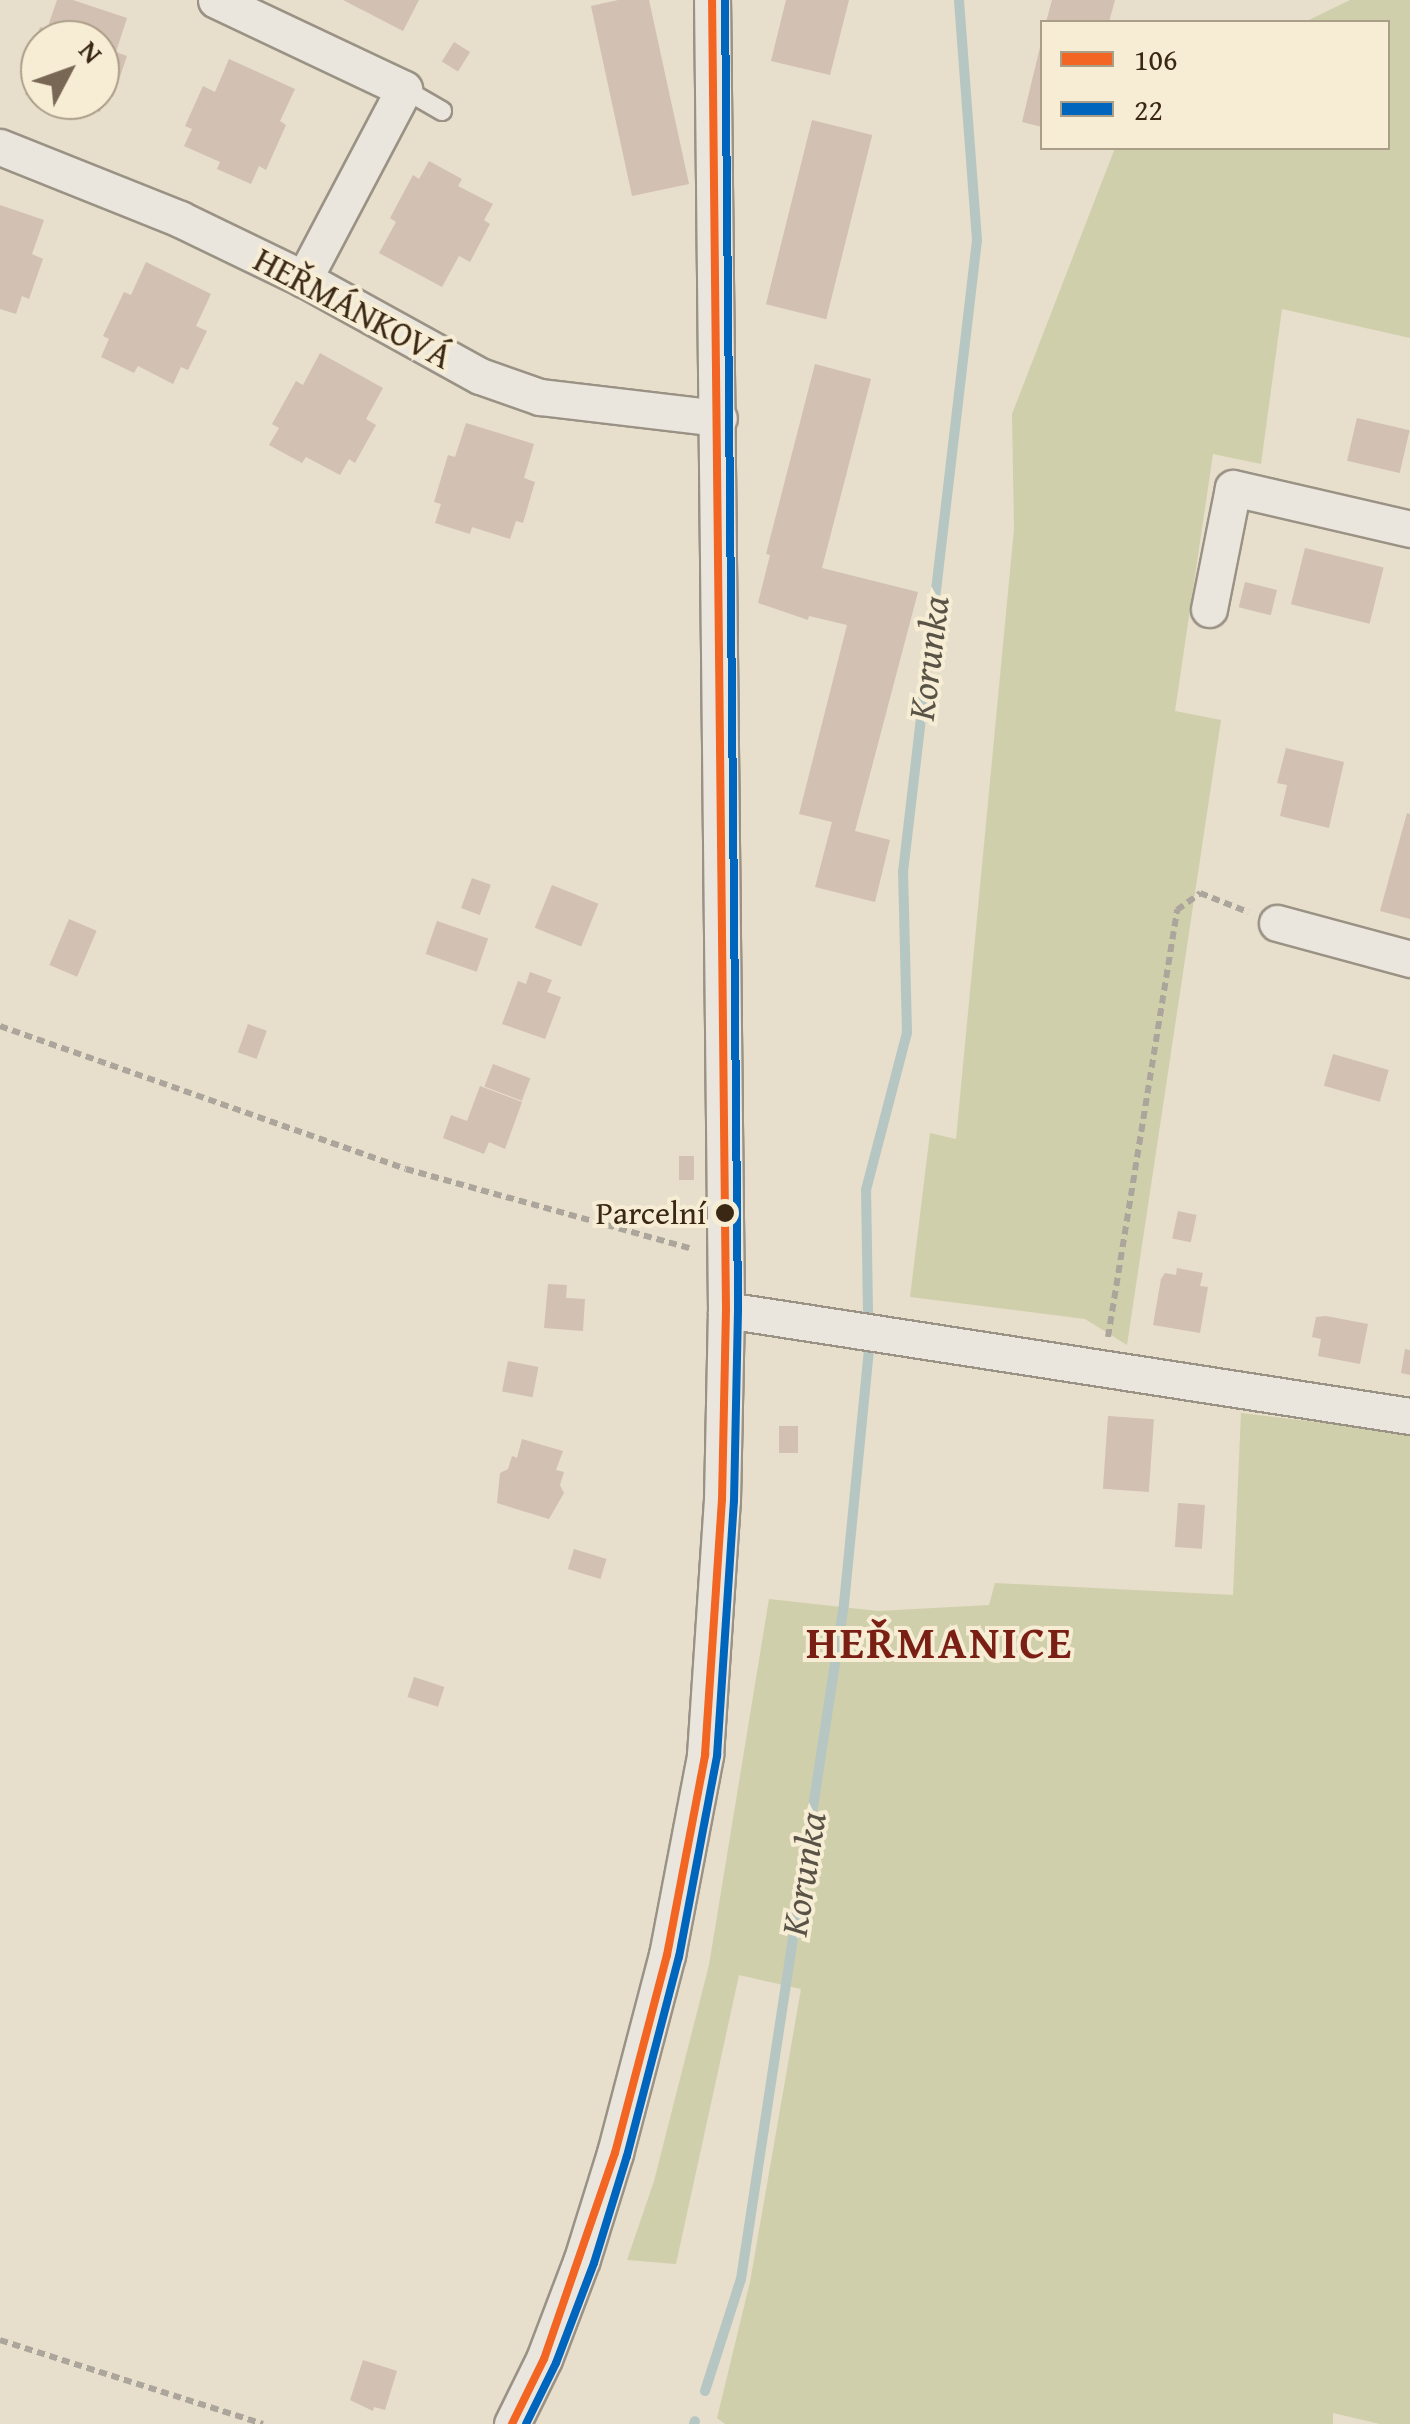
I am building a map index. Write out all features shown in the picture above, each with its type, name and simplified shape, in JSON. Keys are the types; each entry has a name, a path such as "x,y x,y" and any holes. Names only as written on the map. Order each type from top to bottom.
{"street":[{"path":"216,0 404,89 304,279"},
{"path":"512,2424 544,2359 582,2259 642,2055 670,1937 705,1754 722,1500 726,1310 712,0"},
{"name":"HEŘMÁNKOVÁ","path":"0,148 180,219 304,279 480,376 540,397 719,418"},
{"path":"1209,609 1233,488 1410,529"},
{"path":"1277,923 1410,959"},
{"path":"726,1310 1410,1416"}],"lane":[{"path":"404,89 442,111"}],"path":[{"path":"1102,1368 1177,910 1200,893 1277,923"},
{"path":"0,1026 406,1169 726,1258"},
{"path":"0,2340 263,2424"}],"green space":[{"path":"1350,0 1410,0 1410,338 1282,309 1261,464 1213,454 1175,711 1221,720 1127,1345 1085,1319 910,1297 930,1133 956,1139 1014,529 1012,414 1114,150 1390,150 1390,20 1309,20"},
{"path":"1241,1413 1410,1433 1410,2424 1380,2424 1333,2413 1333,2424 725,2424 717,2418 750,2282 801,1989 739,1975 676,2264 627,2260 654,2181 709,1965 769,1599 878,1611 989,1605 995,1583 1233,1595"}],"building":[{"path":"57,0 73,0 127,18 120,40 120,20 50,20"},
{"path":"343,0 419,0 403,31"},
{"path":"618,0 649,0 689,184 632,196 591,6"},
{"path":"786,0 849,0 830,75 771,61"},
{"path":"1052,0 1115,0 1110,20 1047,20"},
{"path":"454,42 470,52 458,72 442,62"},
{"path":"1040,47 1040,126 1022,122"},
{"path":"120,53 127,56 120,76"},
{"path":"229,59 295,89 280,121 286,125 266,170 259,166 251,184 217,169 220,162 184,146 192,129 185,126 203,86 215,92"},
{"path":"812,120 872,135 826,319 766,304"},
{"path":"429,161 462,179 458,186 493,204 484,220 490,224 470,262 459,256 442,287 379,253 396,222 390,218 413,175 419,179"},
{"path":"0,205 44,220 32,254 43,259 29,299 22,296 16,314 0,309"},
{"path":"146,262 211,294 196,326 207,331 188,370 181,367 173,384 138,366 134,373 101,357 109,339 103,336 124,292 131,295"},
{"path":"320,353 383,388 366,419 376,425 355,463 349,459 340,475 306,457 302,463 269,445 279,428 272,424 296,381 303,385"},
{"path":"815,364 871,379 822,568 918,592 855,831 890,840 875,902 815,887 832,822 799,814 847,625 809,616 808,620 758,603 770,555 766,554"},
{"path":"1357,418 1410,430 1400,473 1347,461"},
{"path":"466,423 534,444 524,478 535,482 523,523 516,521 510,539 472,527 470,534 435,523 441,504 434,502 448,455 455,457"},
{"path":"1305,548 1384,568 1370,624 1291,604"},
{"path":"1245,582 1277,590 1271,615 1239,607"},
{"path":"1286,748 1344,762 1329,828 1280,816 1287,785 1277,783"},
{"path":"1407,813 1410,814 1410,919 1380,911"},
{"path":"472,878 491,885 480,915 461,908"},
{"path":"552,885 598,904 581,946 535,928"},
{"path":"69,919 97,931 77,977 49,965"},
{"path":"437,921 488,939 477,972 426,954"},
{"path":"530,972 552,980 547,992 561,997 545,1039 502,1024 518,981 526,984"},
{"path":"248,1024 267,1031 257,1059 238,1052"},
{"path":"1333,1054 1389,1070 1380,1102 1324,1086"},
{"path":"493,1064 530,1078 522,1101 484,1086"},
{"path":"480,1086 522,1102 505,1149 489,1142 484,1154 443,1138 451,1115 467,1121"},
{"path":"679,1156 694,1156 694,1180 679,1180"},
{"path":"1178,1211 1197,1215 1191,1242 1172,1238"},
{"path":"1177,1268 1203,1273 1200,1286 1208,1287 1200,1333 1153,1325 1161,1279 1165,1273 1176,1275"},
{"path":"548,1284 567,1285 566,1298 585,1299 583,1331 544,1328"},
{"path":"1316,1317 1368,1324 1360,1364 1318,1356 1321,1339 1312,1337"},
{"path":"1405,1349 1410,1350 1410,1375 1401,1373"},
{"path":"508,1361 538,1367 533,1397 502,1391"},
{"path":"1108,1416 1154,1419 1149,1492 1103,1489"},
{"path":"779,1426 798,1426 798,1453 779,1453"},
{"path":"522,1439 563,1451 556,1470 564,1472 560,1485 564,1493 549,1519 497,1503 500,1473 508,1469 512,1456 517,1458"},
{"path":"1178,1503 1205,1505 1202,1549 1175,1547"},
{"path":"574,1549 607,1559 600,1579 568,1569"},
{"path":"414,1677 444,1687 438,1707 408,1697"},
{"path":"363,2360 397,2371 385,2410 374,2407 373,2411 350,2400"}],"waterway":[{"name":"Korunka","path":"868,1313 866,1190 907,1033 903,872 977,240 959,0"},
{"name":"Korunka","path":"705,2391 741,2279 844,1604 869,1351"}],"transit line":[{"name":"106","path":"512,2424 544,2359 615,2153 667,1955 705,1755 722,1500 726,1310 712,0"},
{"name":"22","path":"526,2424 556,2363 594,2263 627,2156 679,1957 717,1756 734,1501 738,1310 725,0"}],"place":[{"name":"Parcelní","path":"725,1213"}],"district":[{"name":"HEŘMANICE","path":"940,1642"}]}
